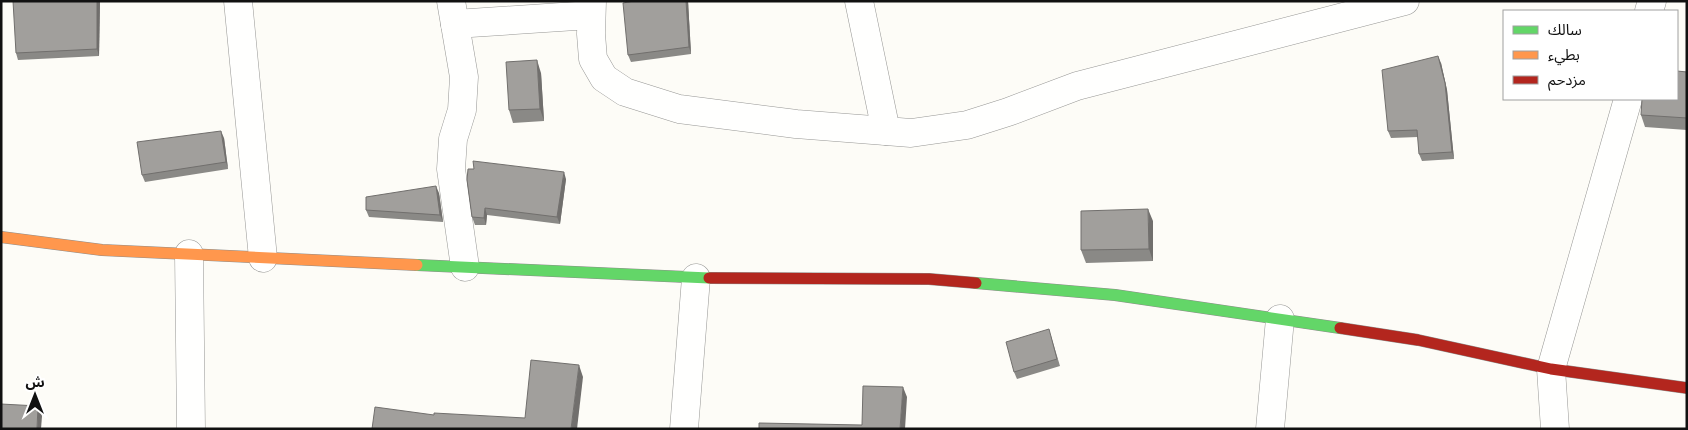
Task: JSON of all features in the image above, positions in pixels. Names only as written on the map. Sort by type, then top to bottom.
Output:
[{"type":"street","points":[[238,1],[263,258]]},
{"type":"street","points":[[859,1],[886,131]]},
{"type":"street","points":[[465,267],[451,169],[453,138],[462,110],[464,77],[453,12],[592,8],[592,60],[604,78],[625,92],[679,109],[796,124],[911,133],[967,125],[1077,86],[1405,1]]},
{"type":"street","points":[[1554,429],[1551,369],[1628,100]]},
{"type":"street","points":[[1,237],[102,250],[696,278],[928,279],[1115,295],[1418,340],[1551,369],[1687,388]]},
{"type":"street","points":[[189,254],[192,429]]},
{"type":"street","points":[[684,429],[696,278]]},
{"type":"street","points":[[1270,429],[1280,320]]},
{"type":"building","points":[[13,1],[97,1],[97,49],[16,53]]},
{"type":"building","points":[[634,1],[686,1],[689,47],[628,55],[623,3]]},
{"type":"building","points":[[1438,56],[1445,83],[1452,152],[1419,154],[1417,130],[1388,131],[1382,70]]},
{"type":"building","points":[[537,60],[540,109],[509,110],[506,62]]},
{"type":"building","points":[[1678,71],[1687,72],[1687,118],[1641,115],[1642,100],[1678,100]]},
{"type":"building","points":[[221,131],[226,162],[142,175],[137,142]]},
{"type":"building","points":[[473,161],[564,172],[557,217],[485,208],[484,218],[472,217],[467,180],[468,169],[474,169]]},
{"type":"building","points":[[436,186],[440,215],[366,210],[366,197]]},
{"type":"building","points":[[1148,209],[1149,249],[1081,250],[1081,211]]},
{"type":"building","points":[[1049,329],[1057,359],[1014,372],[1006,342]]},
{"type":"building","points":[[531,360],[579,365],[571,429],[372,429],[375,407],[434,415],[434,413],[525,418]]},
{"type":"building","points":[[863,386],[903,387],[900,429],[759,429],[759,423],[862,425]]},
{"type":"building","points":[[1,404],[38,406],[37,429],[1,429]]},
{"type":"traffic: fast","points":[[417,265],[709,278]]},
{"type":"traffic: fast","points":[[976,283],[1115,295],[1340,328]]},
{"type":"traffic: slow","points":[[1,237],[102,250],[417,265]]},
{"type":"traffic: jam","points":[[709,278],[929,279],[976,283]]},
{"type":"traffic: jam","points":[[1340,328],[1418,340],[1551,369],[1687,388]]}]
